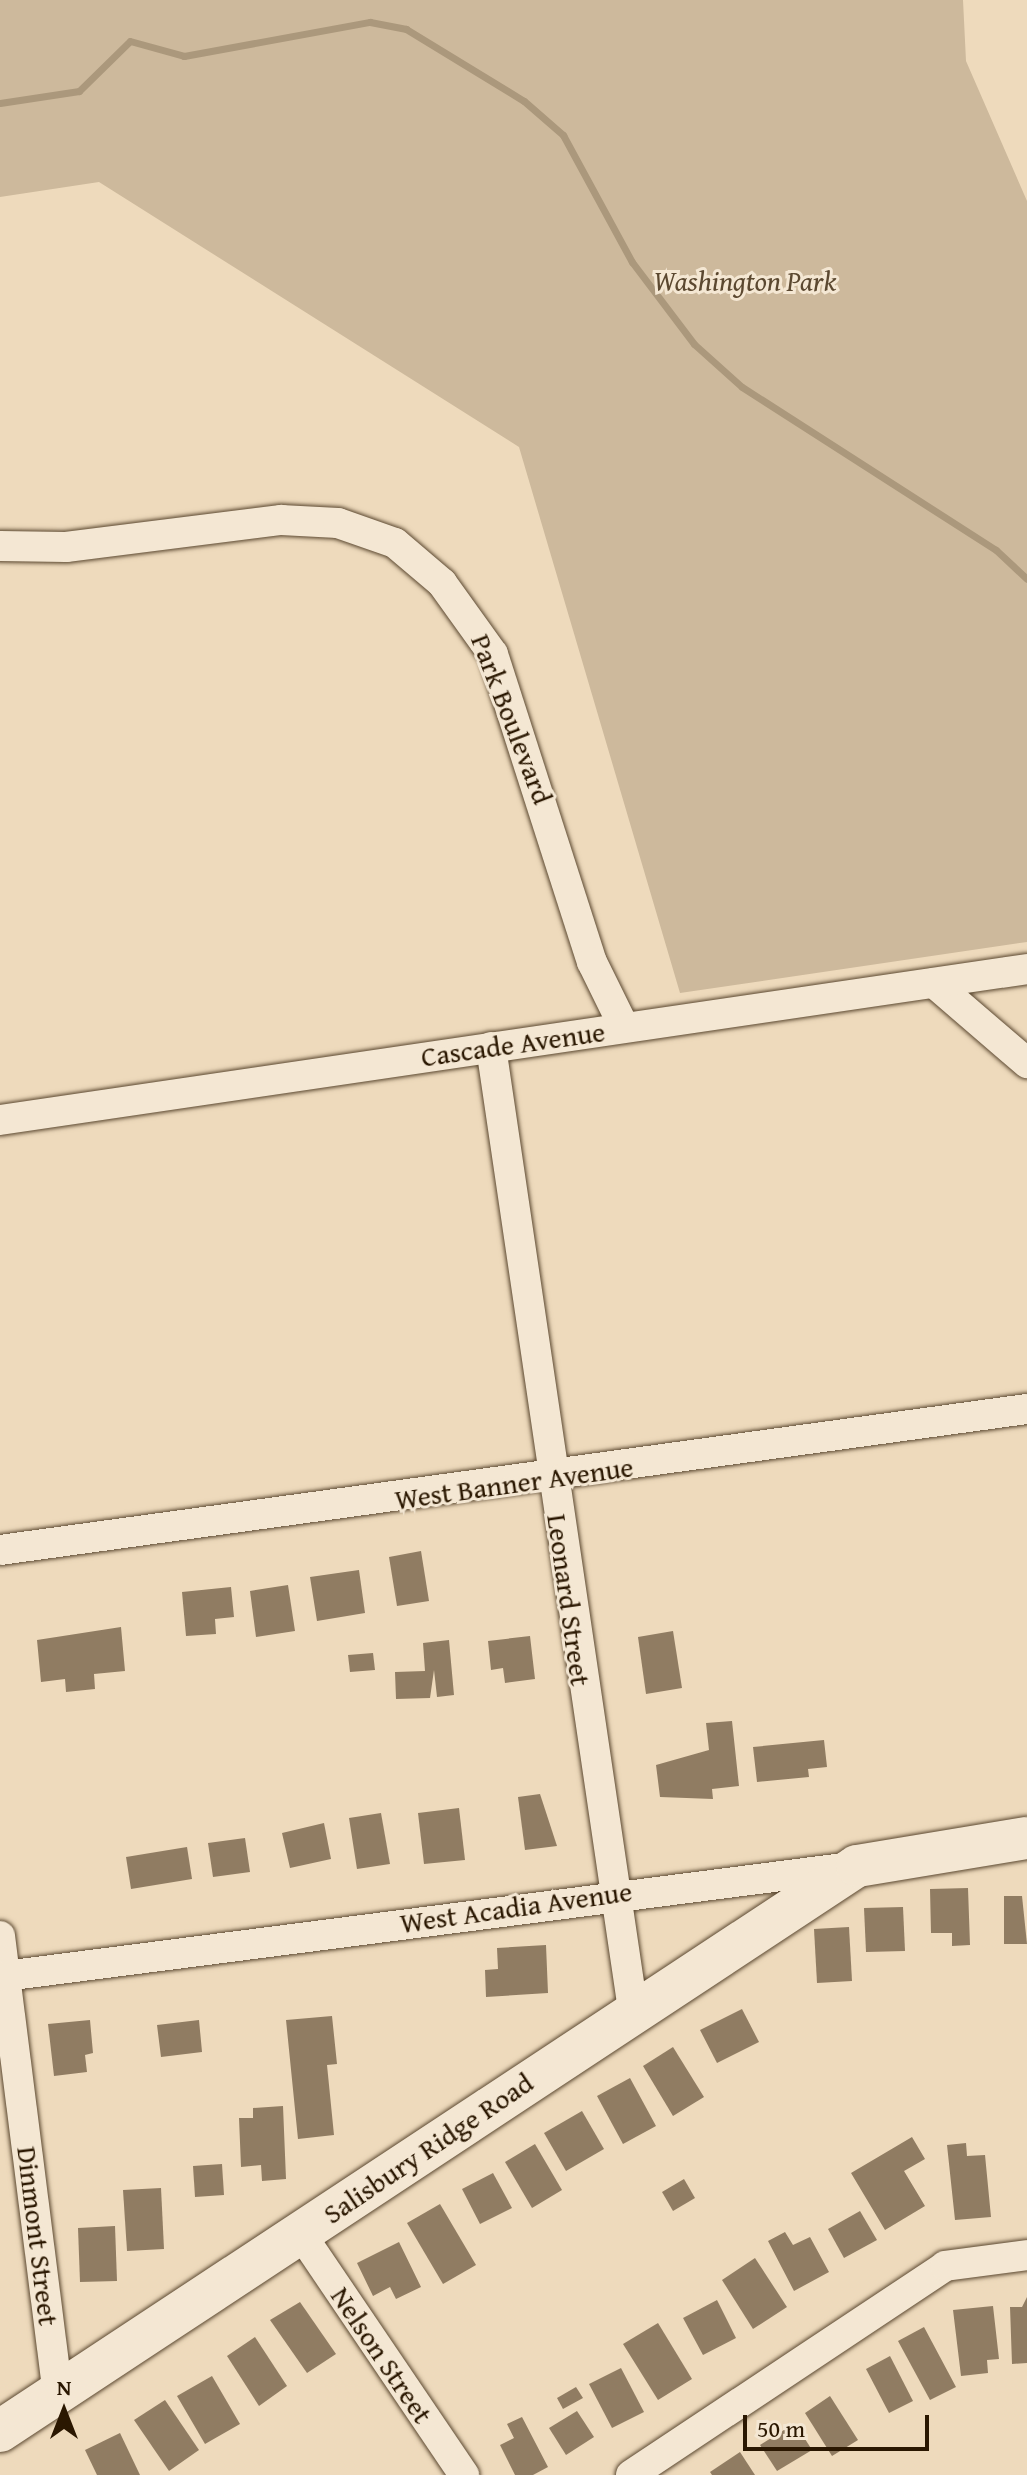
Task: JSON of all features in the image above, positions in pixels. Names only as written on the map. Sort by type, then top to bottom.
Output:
[{"type":"street","name":"Park Boulevard","points":[[0,546],[66,547],[281,520],[338,523],[395,543],[462,607],[493,654],[592,962],[624,1027]]},
{"type":"street","name":"Cascade Avenue","points":[[0,1120],[1027,969]]},
{"type":"street","points":[[934,983],[1027,1063]]},
{"type":"street","name":"Leonard Street","points":[[491,1047],[612,1894],[633,2010]]},
{"type":"street","name":"West Banner Avenue","points":[[0,1550],[552,1479],[1027,1409]]},
{"type":"street","name":"West Acadia Avenue","points":[[5,1976],[612,1894],[857,1866],[1027,1838]]},
{"type":"street","name":"Salisbury Ridge Road","points":[[0,2431],[301,2234],[633,2010],[857,1866]]},
{"type":"street","name":"Dinmont Street","points":[[0,1936],[58,2393]]},
{"type":"street","name":"Nelson Street","points":[[301,2234],[464,2475]]},
{"type":"street","points":[[631,2475],[945,2266],[1027,2255]]},
{"type":"green space","name":"Washington Park","points":[[0,0],[963,0],[966,61],[1027,201],[1027,942],[680,993],[519,447],[99,182],[0,197]]},
{"type":"building","points":[[421,1551],[429,1601],[397,1606],[389,1557]]},
{"type":"building","points":[[359,1570],[365,1613],[317,1621],[310,1577]]},
{"type":"building","points":[[288,1585],[295,1631],[256,1637],[250,1591]]},
{"type":"building","points":[[231,1587],[234,1617],[215,1619],[216,1634],[186,1636],[182,1592]]},
{"type":"building","points":[[121,1627],[125,1671],[94,1674],[95,1689],[66,1692],[65,1679],[41,1682],[37,1640]]},
{"type":"building","points":[[673,1631],[682,1688],[646,1694],[638,1637]]},
{"type":"building","points":[[530,1636],[535,1679],[505,1683],[503,1668],[491,1670],[488,1641]]},
{"type":"building","points":[[449,1640],[454,1695],[437,1697],[434,1670],[430,1698],[396,1699],[395,1672],[425,1671],[423,1643]]},
{"type":"building","points":[[373,1653],[375,1670],[350,1672],[348,1655]]},
{"type":"building","points":[[732,1721],[739,1786],[712,1789],[713,1799],[660,1797],[656,1765],[709,1750],[706,1723]]},
{"type":"building","points":[[824,1740],[827,1767],[808,1769],[809,1777],[757,1782],[753,1747]]},
{"type":"building","points":[[540,1794],[557,1846],[525,1850],[518,1797]]},
{"type":"building","points":[[459,1808],[465,1860],[424,1864],[418,1813]]},
{"type":"building","points":[[381,1813],[390,1864],[357,1869],[349,1818]]},
{"type":"building","points":[[324,1823],[331,1859],[290,1868],[282,1833]]},
{"type":"building","points":[[245,1838],[250,1872],[213,1877],[208,1843]]},
{"type":"building","points":[[187,1847],[192,1879],[131,1889],[126,1857]]},
{"type":"building","points":[[968,1888],[970,1945],[952,1946],[952,1933],[931,1933],[930,1889]]},
{"type":"building","points":[[1004,1896],[1022,1896],[1027,1944],[1004,1944]]},
{"type":"building","points":[[903,1907],[905,1951],[866,1952],[864,1908]]},
{"type":"building","points":[[849,1927],[852,1981],[817,1983],[814,1929]]},
{"type":"building","points":[[546,1945],[548,1993],[486,1997],[485,1970],[498,1969],[497,1948]]},
{"type":"building","points":[[742,2009],[759,2042],[717,2063],[700,2030]]},
{"type":"building","points":[[332,2016],[337,2064],[327,2065],[334,2135],[298,2139],[286,2020]]},
{"type":"building","points":[[90,2020],[93,2053],[85,2055],[87,2072],[54,2076],[48,2024]]},
{"type":"building","points":[[199,2020],[202,2052],[161,2057],[157,2025]]},
{"type":"building","points":[[673,2047],[704,2097],[673,2116],[643,2066]]},
{"type":"building","points":[[630,2078],[656,2126],[623,2144],[597,2096]]},
{"type":"building","points":[[283,2106],[286,2179],[262,2181],[261,2165],[241,2167],[239,2118],[253,2118],[253,2108]]},
{"type":"building","points":[[582,2111],[604,2149],[566,2171],[544,2133]]},
{"type":"building","points":[[912,2137],[925,2159],[904,2171],[925,2206],[885,2230],[851,2173]]},
{"type":"building","points":[[966,2143],[967,2156],[985,2155],[991,2217],[955,2220],[947,2145]]},
{"type":"building","points":[[535,2144],[562,2190],[532,2208],[505,2162]]},
{"type":"building","points":[[222,2164],[224,2195],[195,2197],[193,2166]]},
{"type":"building","points":[[493,2173],[512,2208],[480,2224],[462,2189]]},
{"type":"building","points":[[684,2179],[695,2198],[673,2211],[662,2192]]},
{"type":"building","points":[[161,2188],[164,2249],[127,2251],[123,2190]]},
{"type":"building","points":[[440,2204],[476,2265],[443,2284],[407,2223]]},
{"type":"building","points":[[860,2211],[877,2240],[844,2258],[828,2229]]},
{"type":"building","points":[[115,2226],[117,2281],[80,2282],[78,2228]]},
{"type":"building","points":[[785,2232],[793,2245],[810,2237],[829,2272],[794,2291],[768,2241]]},
{"type":"building","points":[[399,2242],[421,2287],[396,2299],[390,2287],[373,2296],[357,2263]]},
{"type":"building","points":[[755,2258],[787,2307],[753,2329],[722,2280]]},
{"type":"building","points":[[1027,2297],[1027,2363],[1012,2364],[1010,2307],[1022,2307]]},
{"type":"building","points":[[717,2300],[736,2338],[703,2355],[683,2318]]},
{"type":"building","points":[[300,2302],[336,2354],[307,2373],[270,2320]]},
{"type":"building","points":[[993,2306],[999,2359],[987,2360],[988,2373],[961,2376],[953,2310]]},
{"type":"building","points":[[658,2323],[692,2379],[658,2400],[623,2344]]},
{"type":"building","points":[[924,2327],[956,2387],[930,2400],[898,2341]]},
{"type":"building","points":[[255,2337],[287,2386],[259,2406],[227,2356]]},
{"type":"building","points":[[890,2356],[913,2401],[889,2413],[866,2369]]},
{"type":"building","points":[[621,2368],[644,2412],[612,2428],[589,2384]]},
{"type":"building","points":[[212,2376],[240,2424],[205,2444],[177,2396]]},
{"type":"building","points":[[576,2387],[583,2398],[563,2409],[557,2398]]},
{"type":"building","points":[[830,2396],[858,2440],[832,2456],[805,2413]]},
{"type":"building","points":[[165,2400],[199,2450],[169,2471],[134,2420]]},
{"type":"building","points":[[577,2411],[594,2437],[566,2455],[549,2428]]},
{"type":"building","points":[[522,2417],[548,2467],[533,2475],[515,2475],[500,2445],[514,2438],[507,2424]]},
{"type":"building","points":[[795,2423],[812,2450],[777,2471],[760,2445]]},
{"type":"building","points":[[120,2433],[140,2475],[97,2475],[85,2450]]},
{"type":"building","points":[[740,2452],[755,2475],[712,2475],[710,2472]]},
{"type":"waterway","points":[[0,103],[79,91],[130,41],[184,56],[370,22],[406,29],[524,101],[563,135],[632,262],[694,344],[742,387],[996,550],[1027,579]]}]
